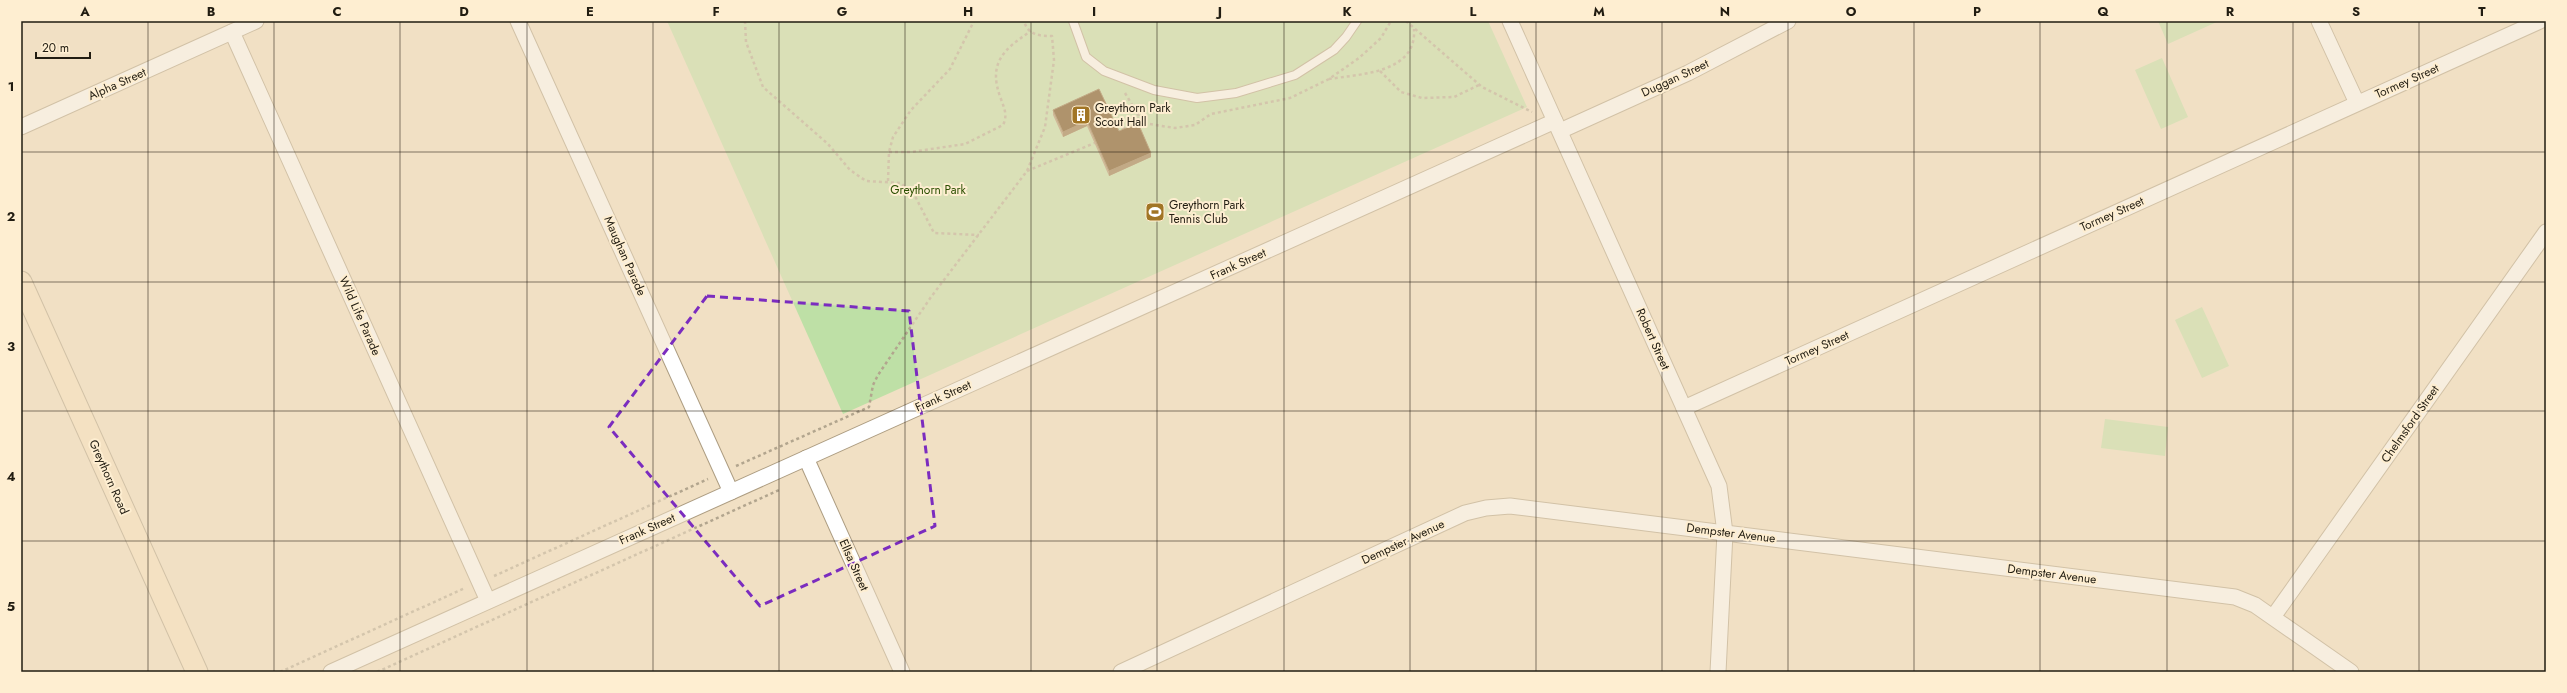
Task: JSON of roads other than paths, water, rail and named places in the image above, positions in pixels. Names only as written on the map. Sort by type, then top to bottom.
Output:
[{"type":"main road","name":"Greythorn Road","points":[[21,282],[197,672]]},
{"type":"street","name":"Alpha Street","points":[[21,127],[256,21]]},
{"type":"street","name":"Maughan Parade","points":[[518,21],[731,492]]},
{"type":"street","name":"Robert Street","points":[[1510,21],[1719,486],[1725,533],[1718,672]]},
{"type":"street","name":"Duggan Street","points":[[1557,126],[1688,73],[1788,21]]},
{"type":"street","points":[[2320,21],[2357,103]]},
{"type":"street","name":"Tormey Street","points":[[1684,408],[2540,21]]},
{"type":"street","name":"Wild Life Parade","points":[[232,32],[488,601]]},
{"type":"street","name":"Frank Street","points":[[331,672],[806,458],[1557,126]]},
{"type":"street","name":"Chelmsford Street","points":[[2273,617],[2546,232]]},
{"type":"street","name":"Ellsa Street","points":[[806,458],[902,672]]},
{"type":"street","name":"Dempster Avenue","points":[[1121,672],[1476,509],[1499,506],[1523,507],[2235,597],[2255,605],[2351,672]]},
{"type":"lane","points":[[1073,21],[1086,57],[1104,72],[1154,90],[1197,98],[1236,93],[1272,83],[1301,72],[1334,50],[1346,37],[1356,21]]},
{"type":"place","name":"Greythorn Park Scout Hall","points":[[1081,115]]},
{"type":"place","name":"Greythorn Park Tennis Club","points":[[1155,212]]},
{"type":"park label","name":"Greythorn Park","points":[[928,190]]}]
